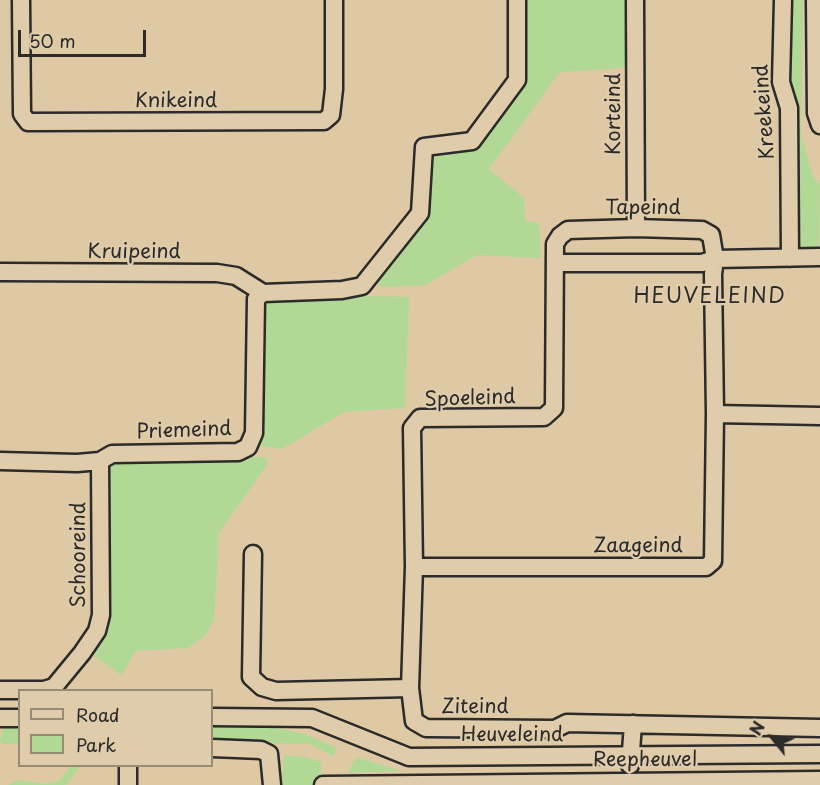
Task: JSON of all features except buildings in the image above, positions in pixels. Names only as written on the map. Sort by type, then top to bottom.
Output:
[{"type":"street","name":"Knikeind","points":[[21,0],[22,114],[28,122],[324,121],[331,114],[334,89],[334,0]]},
{"type":"street","points":[[262,292],[342,290],[362,286],[420,213],[424,147],[472,141],[517,80],[517,0]]},
{"type":"street","name":"Korteind","points":[[635,0],[636,228]]},
{"type":"street","name":"Kreekeind","points":[[783,0],[781,82],[789,108],[790,258]]},
{"type":"street","points":[[815,0],[816,113],[820,125]]},
{"type":"street","name":"Tapeind","points":[[555,244],[568,230],[636,228],[702,230],[711,235],[716,258]]},
{"type":"street","name":"Spoeleind","points":[[410,688],[414,567],[412,428],[420,418],[544,417],[554,408],[555,244]]},
{"type":"street","points":[[555,263],[702,263],[716,258],[820,257]]},
{"type":"street","name":"Zaageind","points":[[414,567],[706,567],[713,561],[715,414],[713,274],[716,258]]},
{"type":"street","name":"Kruipeind","points":[[0,272],[217,273],[236,276],[262,292]]},
{"type":"street","name":"Priemeind","points":[[0,461],[100,461],[112,454],[238,452],[248,447],[254,433],[256,299],[262,292]]},
{"type":"street","points":[[715,414],[820,416]]},
{"type":"street","name":"Schooreind","points":[[47,689],[54,687],[82,653],[97,631],[101,615],[100,461]]},
{"type":"street","points":[[253,554],[252,677],[262,687],[276,691],[410,688]]},
{"type":"street","name":"Ziteind","points":[[410,688],[414,721],[426,728],[555,729],[567,723],[820,728]]},
{"type":"street","name":"Schooreind","points":[[0,690],[18,690]]},
{"type":"street","name":"Heuveleind","points":[[213,717],[312,718],[409,757],[820,754]]},
{"type":"street","points":[[0,718],[18,718]]},
{"type":"street","points":[[629,783],[633,724]]},
{"type":"street","points":[[213,748],[261,750],[269,754],[272,785]]},
{"type":"street","points":[[783,753],[783,782]]},
{"type":"street","points":[[470,756],[471,784]]},
{"type":"street","points":[[128,767],[128,785]]},
{"type":"street","name":"Reepheuvel","points":[[323,785],[820,780]]},
{"type":"green space","points":[[526,0],[627,0],[626,68],[560,72],[489,169],[524,198],[525,221],[539,223],[541,258],[477,255],[425,285],[382,287],[371,283],[429,210],[430,152],[474,150],[523,82]]},
{"type":"green space","points":[[788,0],[803,0],[801,134],[813,177],[820,185],[819,248],[796,247],[798,104],[788,83]]},
{"type":"green space","points":[[409,297],[405,408],[344,412],[282,449],[256,445],[259,304],[267,298]]},
{"type":"green space","points":[[266,457],[268,463],[219,533],[214,621],[204,637],[187,648],[136,651],[121,675],[88,652],[105,624],[105,469],[113,460]]},
{"type":"green space","points":[[10,726],[18,726],[18,744],[4,744],[0,741],[2,730]]},
{"type":"green space","points":[[213,727],[271,727],[305,734],[337,748],[333,756],[310,744],[213,742]]},
{"type":"green space","points":[[284,755],[305,757],[321,762],[321,776],[315,778],[315,785],[282,785]]},
{"type":"green space","points":[[359,758],[401,771],[348,773],[354,760]]},
{"type":"green space","points":[[70,767],[80,767],[66,785],[7,785],[19,780],[46,784],[59,781]]},
{"type":"district","name":"HEUVELEIND","points":[[710,297]]}]
